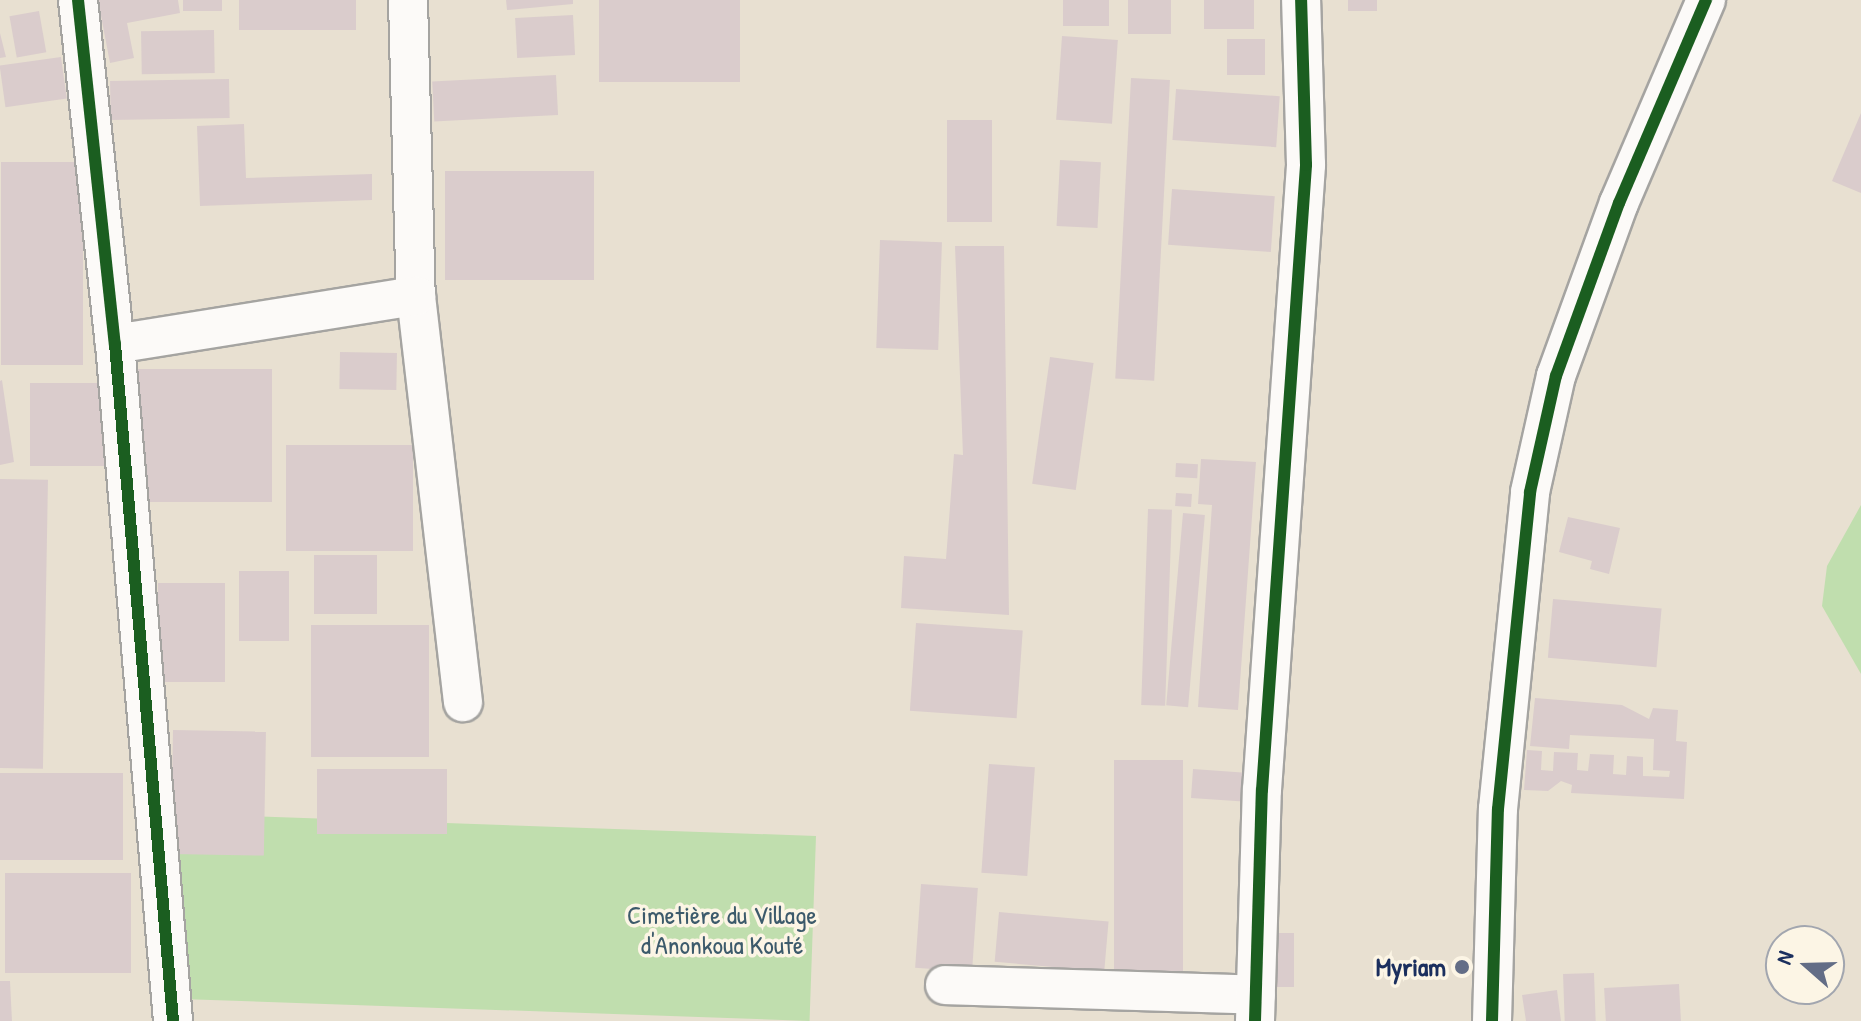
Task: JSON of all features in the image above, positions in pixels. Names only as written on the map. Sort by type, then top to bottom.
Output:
[{"type":"street","points":[[78,0],[115,344],[173,1021]]},
{"type":"street","points":[[408,0],[416,296],[463,702]]},
{"type":"street","points":[[945,985],[1255,1008],[1262,790],[1306,165],[1301,0]]},
{"type":"street","points":[[1492,1021],[1498,809],[1530,492],[1562,362],[1619,203],[1706,0]]},
{"type":"street","points":[[115,344],[416,296]]},
{"type":"green space","points":[[1861,505],[1861,674],[1822,606],[1827,566]]},
{"type":"green space","name":"Cimetière du Village d'Anonkoua Kouté","points":[[172,814],[816,836],[810,1021],[166,998]]},
{"type":"building","points":[[98,0],[178,0],[180,13],[127,23],[134,58],[110,63]]},
{"type":"building","points":[[183,0],[222,0],[222,11],[183,11]]},
{"type":"building","points":[[239,0],[356,0],[356,30],[239,30]]},
{"type":"building","points":[[506,0],[573,0],[573,4],[507,10]]},
{"type":"building","points":[[599,0],[740,0],[740,82],[599,82]]},
{"type":"building","points":[[1063,0],[1109,0],[1109,26],[1063,26]]},
{"type":"building","points":[[1128,0],[1171,0],[1171,34],[1128,34]]},
{"type":"building","points":[[1204,0],[1254,0],[1254,29],[1204,29]]},
{"type":"building","points":[[1348,0],[1377,0],[1377,11],[1348,11]]},
{"type":"building","points":[[39,11],[46,52],[17,58],[9,16]]},
{"type":"building","points":[[573,15],[575,55],[517,58],[515,18]]},
{"type":"building","points":[[214,30],[215,73],[142,74],[141,31]]},
{"type":"building","points":[[0,33],[6,57],[0,58]]},
{"type":"building","points":[[1062,36],[1118,40],[1112,124],[1056,120]]},
{"type":"building","points":[[1227,39],[1265,39],[1265,75],[1227,75]]},
{"type":"building","points":[[61,57],[67,99],[5,107],[0,66]]},
{"type":"building","points":[[556,75],[558,115],[434,121],[432,81]]},
{"type":"building","points":[[1131,78],[1170,80],[1154,381],[1115,379]]},
{"type":"building","points":[[229,79],[230,118],[111,120],[110,81]]},
{"type":"building","points":[[1176,89],[1280,96],[1276,147],[1172,140]]},
{"type":"building","points":[[1861,113],[1861,193],[1832,181]]},
{"type":"building","points":[[947,120],[992,120],[992,222],[947,222]]},
{"type":"building","points":[[244,124],[246,178],[372,174],[372,200],[200,206],[197,126]]},
{"type":"building","points":[[1060,160],[1101,162],[1097,228],[1057,226]]},
{"type":"building","points":[[1,162],[83,162],[83,365],[1,365]]},
{"type":"building","points":[[445,171],[594,171],[594,280],[445,280]]},
{"type":"building","points":[[1172,189],[1275,196],[1271,252],[1168,245]]},
{"type":"building","points":[[880,240],[942,242],[938,350],[876,348]]},
{"type":"building","points":[[955,246],[1004,246],[1009,615],[901,608],[904,556],[946,559],[954,454],[963,455]]},
{"type":"building","points":[[340,352],[397,353],[396,390],[339,389]]},
{"type":"building","points":[[1050,357],[1094,363],[1076,490],[1032,484]]},
{"type":"building","points":[[135,369],[272,369],[272,502],[135,502]]},
{"type":"building","points":[[0,381],[14,462],[0,465]]},
{"type":"building","points":[[30,383],[107,383],[107,466],[30,466]]},
{"type":"building","points":[[286,445],[413,445],[413,551],[286,551]]},
{"type":"building","points":[[1201,459],[1256,462],[1238,710],[1198,707],[1212,505],[1198,504]]},
{"type":"building","points":[[1176,463],[1198,464],[1197,478],[1175,477]]},
{"type":"building","points":[[0,479],[48,480],[43,769],[0,768]]},
{"type":"building","points":[[1176,493],[1192,494],[1191,507],[1175,506]]},
{"type":"building","points":[[1148,509],[1172,510],[1165,706],[1141,705]]},
{"type":"building","points":[[1183,513],[1205,515],[1188,707],[1166,705]]},
{"type":"building","points":[[1568,517],[1620,528],[1609,574],[1590,569],[1592,561],[1559,552]]},
{"type":"building","points":[[314,555],[377,555],[377,614],[314,614]]},
{"type":"building","points":[[239,571],[289,571],[289,641],[239,641]]},
{"type":"building","points":[[158,583],[225,583],[225,682],[158,682]]},
{"type":"building","points":[[1553,599],[1662,608],[1656,667],[1548,658]]},
{"type":"building","points":[[916,623],[1023,630],[1017,718],[910,711]]},
{"type":"building","points":[[311,625],[429,625],[429,757],[311,757]]},
{"type":"building","points":[[1535,698],[1622,705],[1649,719],[1653,708],[1678,710],[1676,741],[1687,742],[1684,799],[1571,793],[1572,785],[1561,781],[1548,791],[1524,790],[1527,750],[1542,751],[1541,770],[1553,771],[1554,752],[1578,753],[1577,770],[1588,771],[1590,754],[1614,755],[1613,774],[1626,775],[1627,756],[1643,757],[1643,776],[1669,777],[1670,771],[1653,770],[1654,739],[1570,735],[1569,749],[1530,746]]},
{"type":"building","points":[[173,730],[266,732],[264,856],[171,854]]},
{"type":"building","points":[[1114,760],[1183,760],[1183,983],[1114,983]]},
{"type":"building","points":[[989,764],[1035,767],[1027,876],[981,873]]},
{"type":"building","points":[[317,769],[447,769],[447,834],[317,834]]},
{"type":"building","points":[[1193,769],[1249,773],[1247,802],[1191,798]]},
{"type":"building","points":[[0,773],[123,773],[123,860],[0,860]]},
{"type":"building","points":[[5,873],[131,873],[131,973],[5,973]]},
{"type":"building","points":[[921,884],[978,888],[972,972],[915,968]]},
{"type":"building","points":[[999,912],[1109,922],[1104,971],[995,962]]},
{"type":"building","points":[[1263,933],[1294,933],[1294,987],[1263,987]]},
{"type":"building","points":[[1594,973],[1596,1021],[1565,1021],[1563,974]]},
{"type":"building","points":[[0,981],[10,981],[12,1021],[0,1021]]},
{"type":"building","points":[[1679,984],[1681,1021],[1606,1021],[1604,988]]},
{"type":"building","points":[[1557,990],[1561,1021],[1526,1021],[1522,995]]},
{"type":"cycle path","points":[[78,0],[115,344],[173,1021]]},
{"type":"cycle path","points":[[1255,1021],[1262,790],[1306,165],[1301,0]]},
{"type":"cycle path","points":[[1492,1021],[1498,809],[1530,492],[1556,376],[1619,203],[1706,0]]},
{"type":"place","name":"Myriam","points":[[1462,967]]}]
